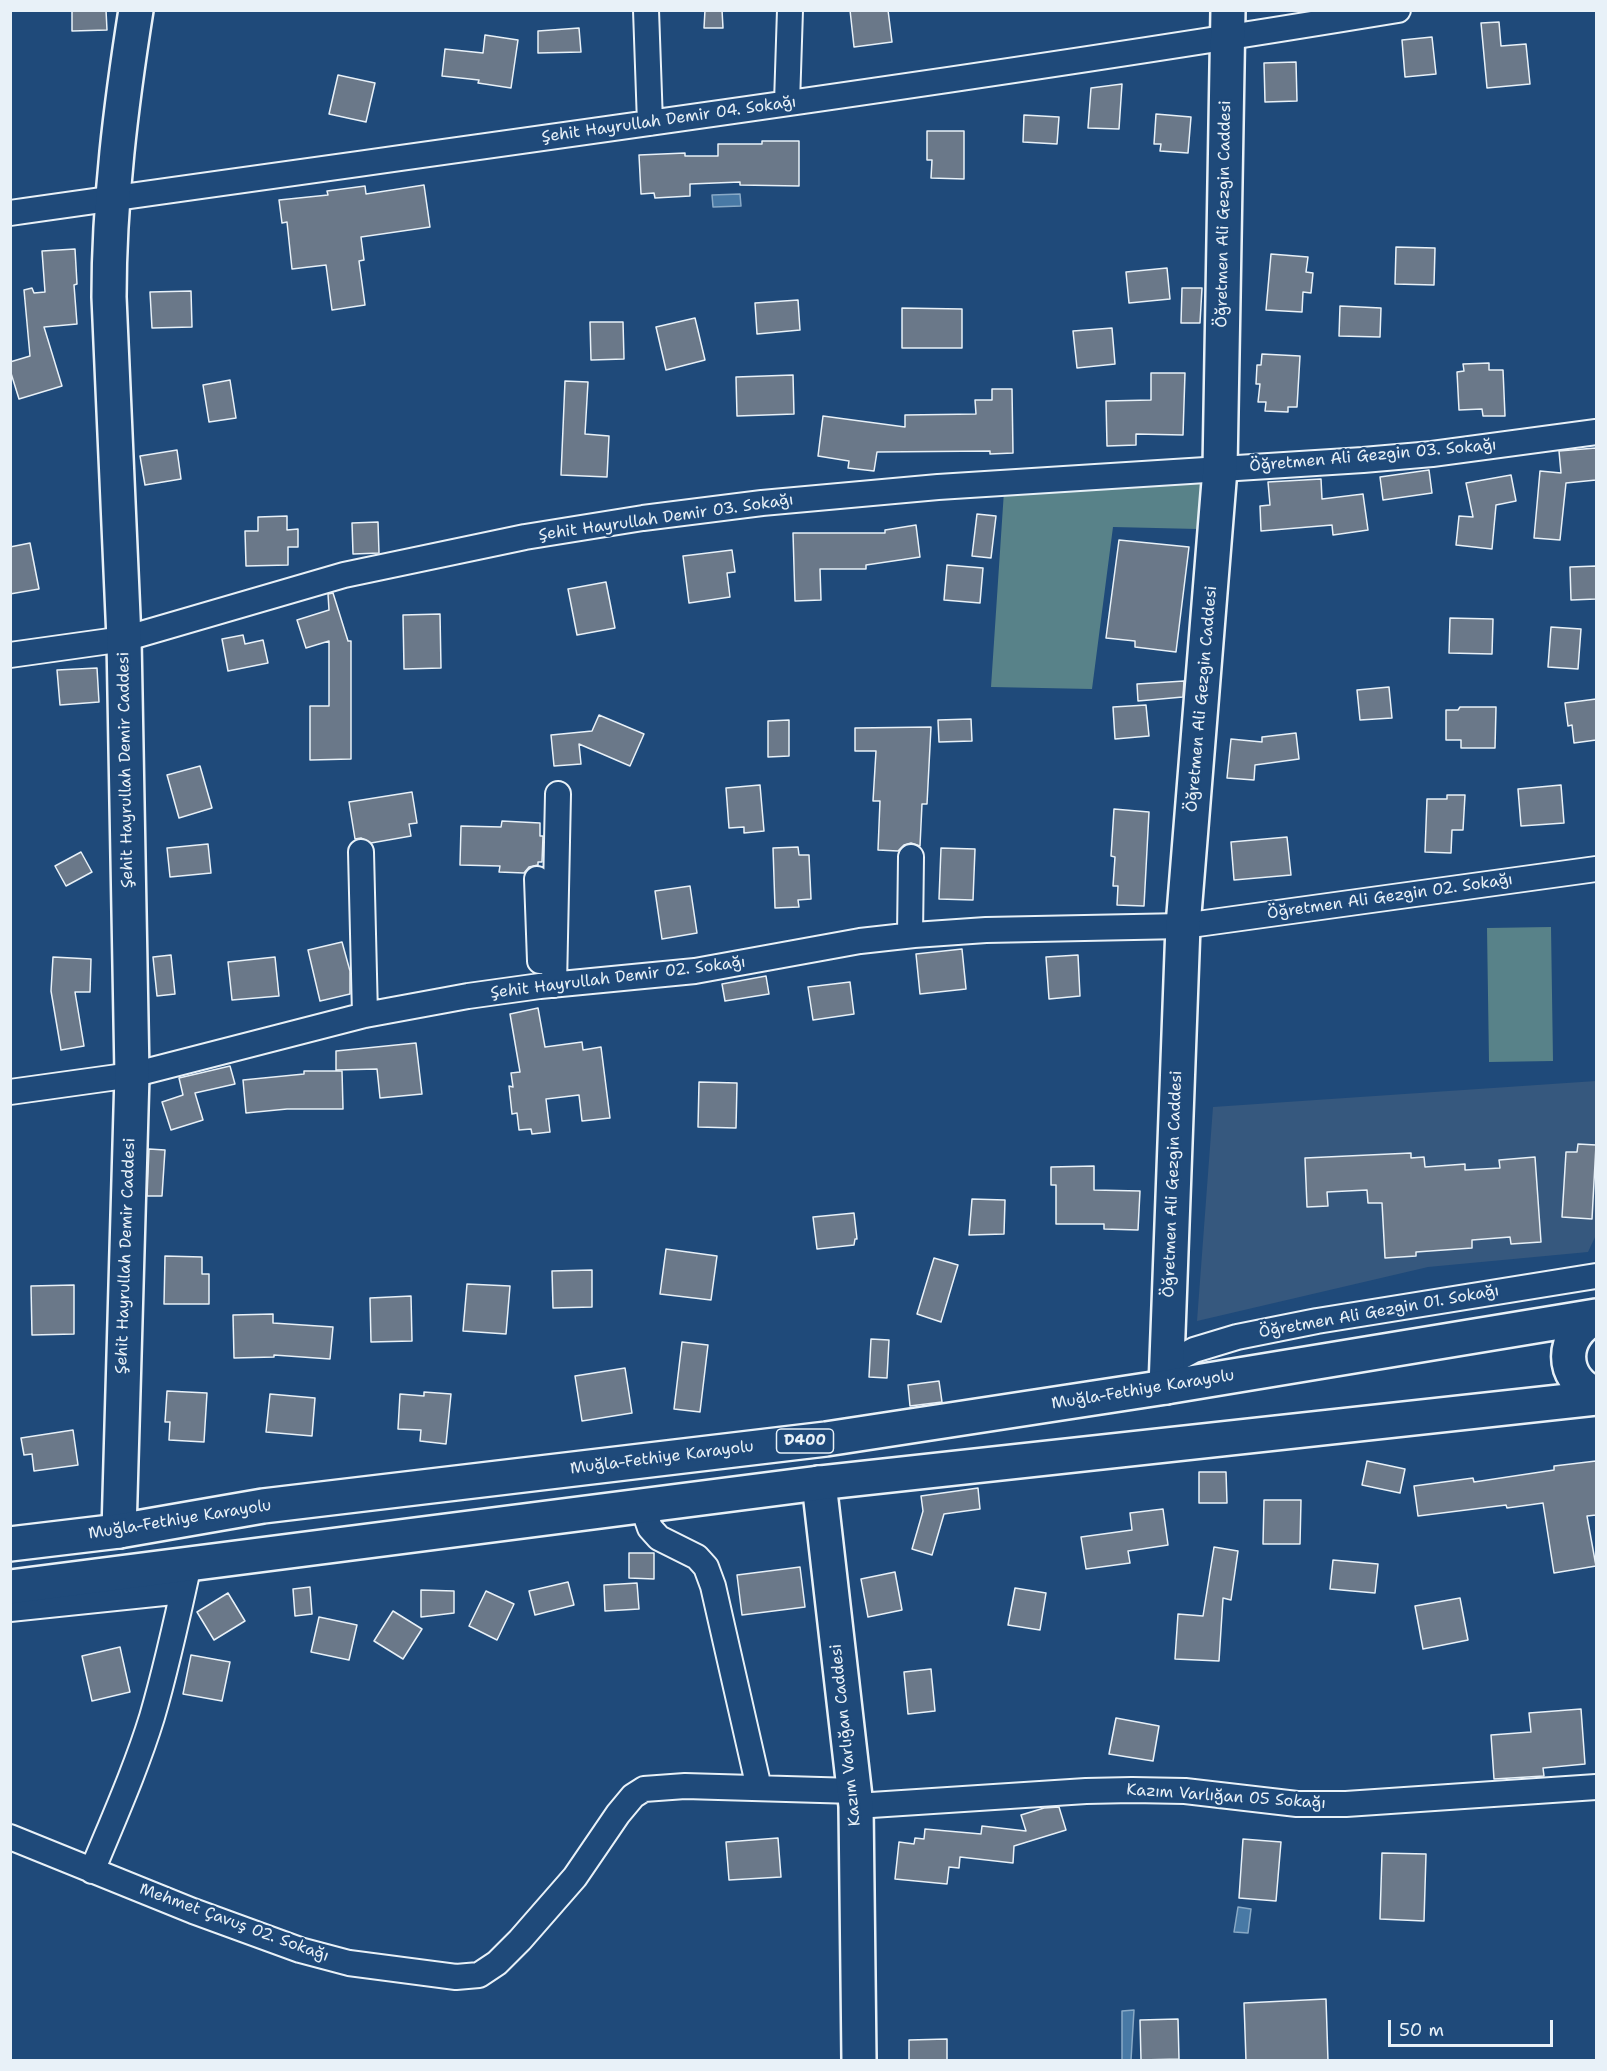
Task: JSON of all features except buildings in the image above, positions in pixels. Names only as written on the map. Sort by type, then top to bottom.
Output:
[{"type":"main road","name":"Şehit Hayrullah Demir Caddesi","points":[[119,1531],[132,1075],[124,639],[109,297],[112,199],[136,10]]},
{"type":"main road","name":"Öğretmen Ali Gezgin Caddesi","points":[[1166,1376],[1183,926],[1220,469],[1227,25]]},
{"type":"main road","name":"Muğla-Fethiye Karayolu","points":[[10,1544],[119,1531],[263,1506],[826,1439],[1166,1376],[1596,1317]]},
{"type":"main road","points":[[1596,1317],[1576,1332],[1570,1344],[1568,1357],[1571,1371],[1578,1382],[1596,1396]]},
{"type":"main road","points":[[10,1587],[186,1577],[642,1505],[1596,1396]]},
{"type":"main road","name":"Kazım Varlığan Caddesi","points":[[819,1483],[855,1798],[860,2061]]},
{"type":"street","points":[[646,10],[650,123]]},
{"type":"street","points":[[787,103],[790,10]]},
{"type":"street","name":"Şehit Hayrullah Demir 04. Sokağı","points":[[10,213],[787,103],[1227,25],[1398,10]]},
{"type":"street","name":"Öğretmen Ali Gezgin 03. Sokağı","points":[[1220,469],[1432,454],[1596,432]]},
{"type":"street","name":"Şehit Hayrullah Demir 03. Sokağı","points":[[10,655],[124,639],[344,575],[525,537],[644,518],[762,503],[938,487],[1220,469]]},
{"type":"street","points":[[547,985],[558,794]]},
{"type":"street","points":[[361,852],[366,1016]]},
{"type":"street","points":[[910,935],[911,857]]},
{"type":"street","name":"Öğretmen Ali Gezgin 02. Sokağı","points":[[1183,926],[1596,868]]},
{"type":"street","points":[[537,879],[547,985]]},
{"type":"street","name":"Şehit Hayrullah Demir 02. Sokağı","points":[[10,1092],[132,1075],[366,1016],[468,996],[547,985],[695,971],[860,941],[910,935],[986,930],[1183,926]]},
{"type":"street","name":"Öğretmen Ali Gezgin 01. Sokağı","points":[[1166,1376],[1194,1350],[1248,1334],[1596,1276]]},
{"type":"street","points":[[642,1505],[650,1528],[659,1538],[697,1557],[706,1568],[713,1586],[759,1788]]},
{"type":"street","points":[[10,1609],[186,1577],[152,1719],[92,1871]]},
{"type":"street","name":"Kazım Varlığan 05 Sokağı","points":[[633,1796],[644,1789],[663,1786],[759,1788],[855,1798],[1132,1790],[1185,1791],[1297,1804],[1346,1804],[1596,1787]]},
{"type":"street","name":"Mehmet Çavuş 02. Sokağı","points":[[10,1838],[261,1936],[348,1963],[386,1970],[456,1977],[479,1975],[497,1963],[546,1912],[575,1877],[633,1796]]},
{"type":"shaded area","points":[[740,194],[741,206],[713,207],[712,195]]},
{"type":"shaded area","points":[[1596,1081],[1596,1235],[1588,1252],[1428,1267],[1197,1321],[1213,1107]]},
{"type":"shaded area","points":[[1238,1907],[1251,1909],[1248,1933],[1234,1932]]},
{"type":"shaded area","points":[[1134,2010],[1131,2060],[1122,2060],[1122,2011]]},
{"type":"green space","points":[[1201,479],[1198,529],[1113,527],[1092,689],[991,687],[1004,491]]},
{"type":"green space","points":[[1551,927],[1553,1061],[1489,1062],[1487,928]]}]
